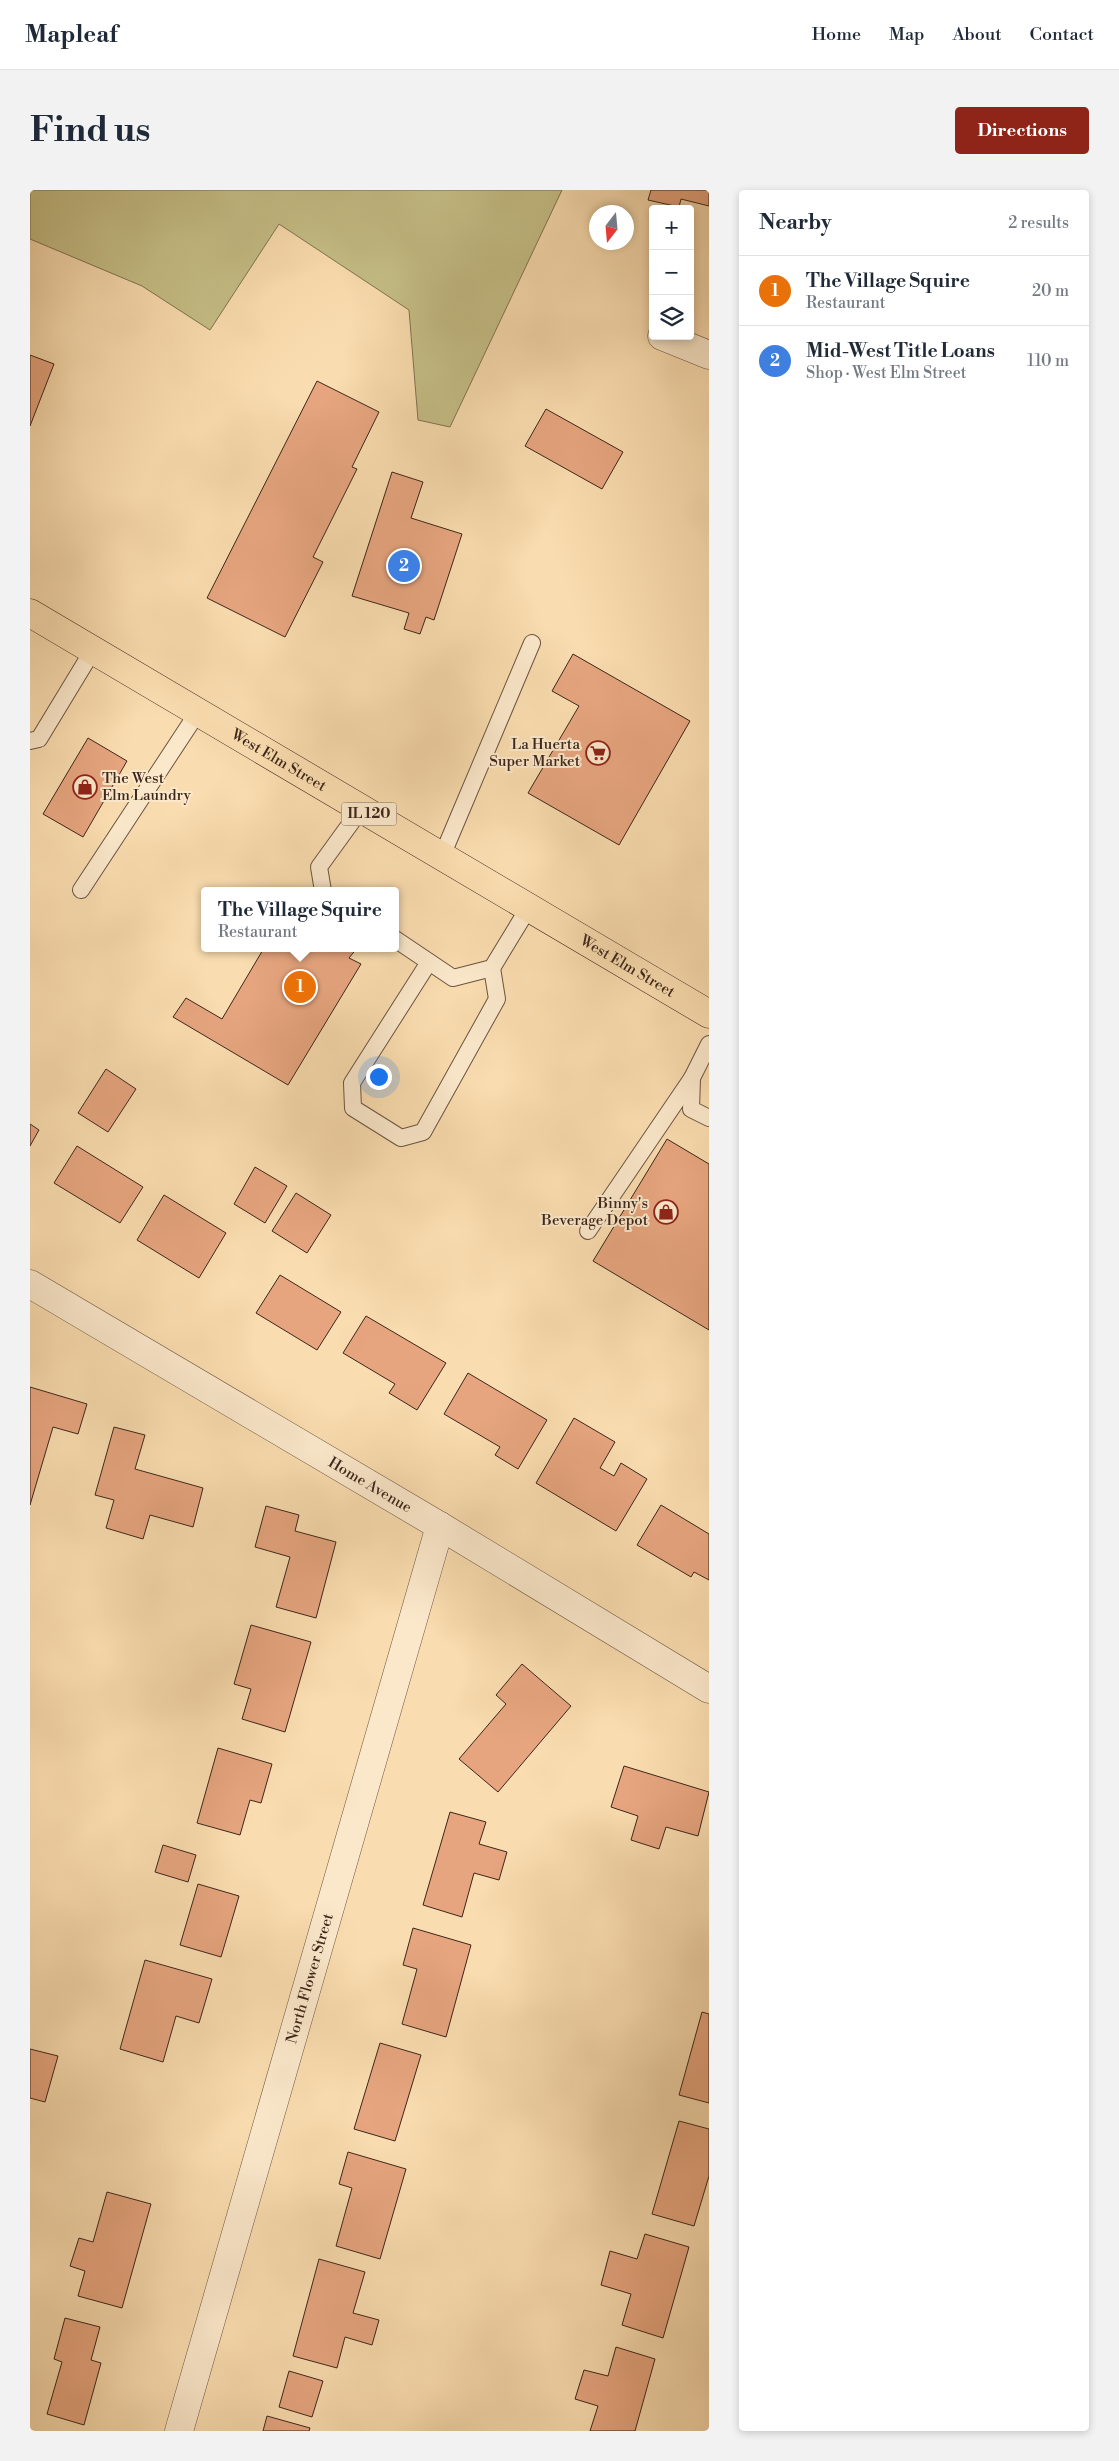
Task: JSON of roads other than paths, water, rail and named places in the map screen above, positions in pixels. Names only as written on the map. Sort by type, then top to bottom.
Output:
[{"type":"main road","name":"West Elm Street","points":[[30,613],[709,1014]]},
{"type":"street","points":[[672,340],[709,355]]},
{"type":"street","name":"Home Avenue","points":[[30,1284],[440,1526],[709,1689]]},
{"type":"street","name":"North Flower Street","points":[[179,2431],[440,1526]]},
{"type":"lane","points":[[442,856],[532,643]]},
{"type":"lane","points":[[30,741],[39,739],[92,650]]},
{"type":"lane","points":[[81,890],[198,712]]},
{"type":"lane","points":[[322,887],[319,867],[361,808]]},
{"type":"lane","points":[[429,962],[352,1083],[353,1108],[401,1138],[423,1132],[496,999],[492,968],[529,908]]},
{"type":"lane","points":[[399,942],[453,978],[492,968]]},
{"type":"lane","points":[[588,1231],[692,1078],[709,1044]]},
{"type":"lane","points":[[692,1078],[692,1109],[709,1118]]},
{"type":"place","name":"Mid-West Title Loans","points":[[404,566]]},
{"type":"place","name":"La Huerta Super Market","points":[[598,753]]},
{"type":"place","name":"The West Elm Laundry","points":[[85,787]]},
{"type":"place","name":"The Village Squire","points":[[300,987]]},
{"type":"place","name":"Binny's Beverage Depot","points":[[666,1212]]}]
